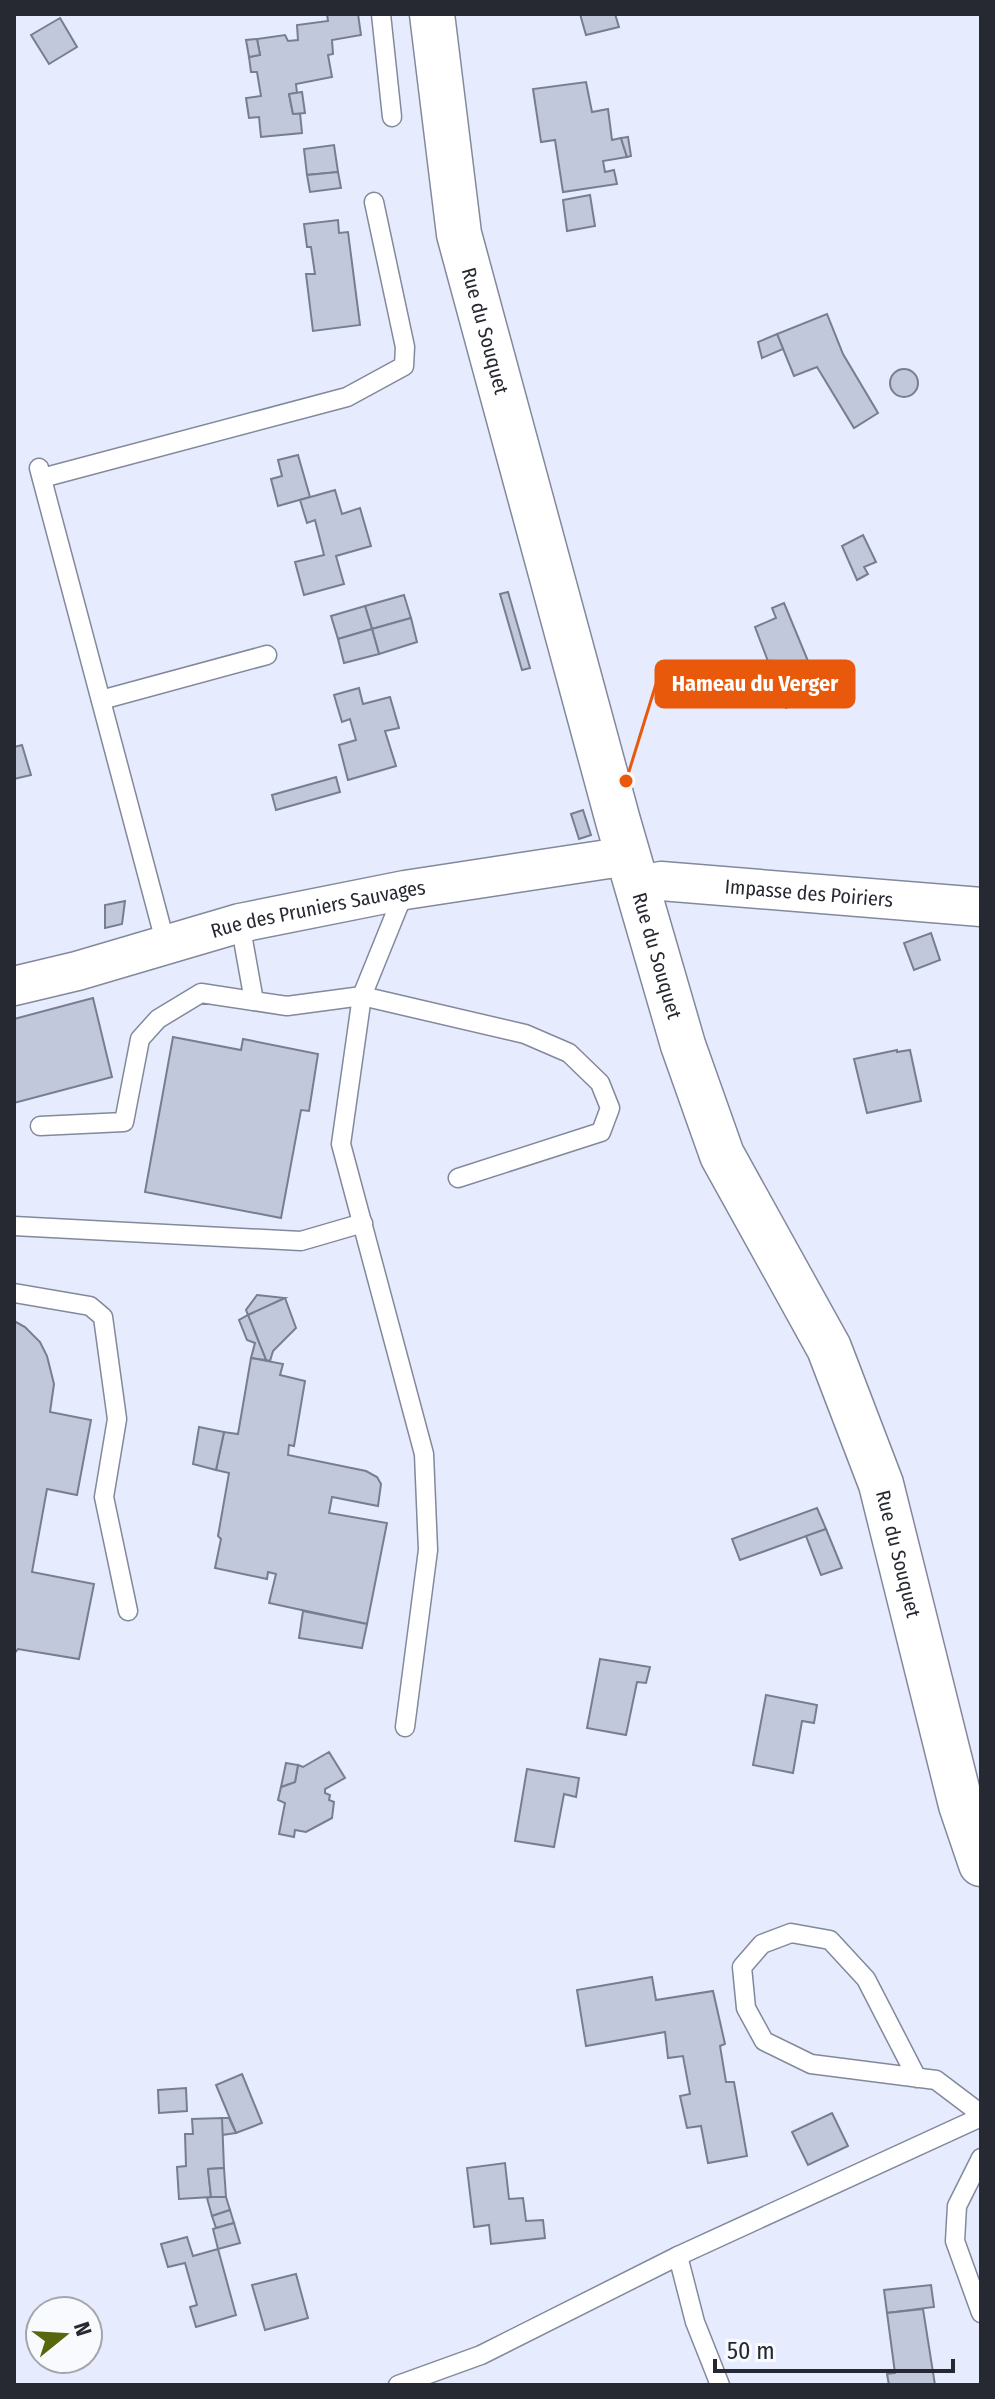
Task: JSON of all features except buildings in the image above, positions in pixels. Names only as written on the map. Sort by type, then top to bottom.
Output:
[{"type":"street","name":"Rue du Souquet","points":[[432,14],[459,234],[632,871],[683,1045],[722,1155],[829,1348],[881,1484],[961,1805],[981,1864]]},
{"type":"street","name":"Rue des Pruniers Sauvages","points":[[14,986],[77,971],[240,923],[405,890],[632,871]]},
{"type":"street","name":"Impasse des Poiriers","points":[[632,871],[661,881],[981,907]]},
{"type":"lane","points":[[381,14],[392,117]]},
{"type":"lane","points":[[166,945],[41,473],[347,397],[404,366],[405,347],[374,202]]},
{"type":"lane","points":[[101,700],[267,655]]},
{"type":"lane","points":[[405,890],[362,996],[341,1144],[424,1454],[428,1550],[405,1727]]},
{"type":"lane","points":[[240,923],[254,1001]]},
{"type":"lane","points":[[40,1126],[124,1122],[140,1039],[158,1019],[201,993],[287,1006],[362,996],[525,1034],[569,1053],[600,1083],[610,1108],[601,1132],[458,1178]]},
{"type":"lane","points":[[14,1226],[301,1241],[363,1223]]},
{"type":"lane","points":[[14,1293],[90,1306],[103,1317],[117,1419],[104,1497],[128,1611]]},
{"type":"lane","points":[[398,2385],[481,2355],[678,2256],[981,2116],[936,2080],[917,2078],[811,2064],[764,2041],[746,2008],[742,1967],[762,1944],[791,1933],[830,1940],[866,1979],[917,2078]]},
{"type":"lane","points":[[981,2158],[957,2206],[955,2241],[981,2313]]},
{"type":"lane","points":[[678,2256],[695,2322],[720,2385]]},
{"type":"place","name":"Hameau du Verger","points":[[626,781]]}]
